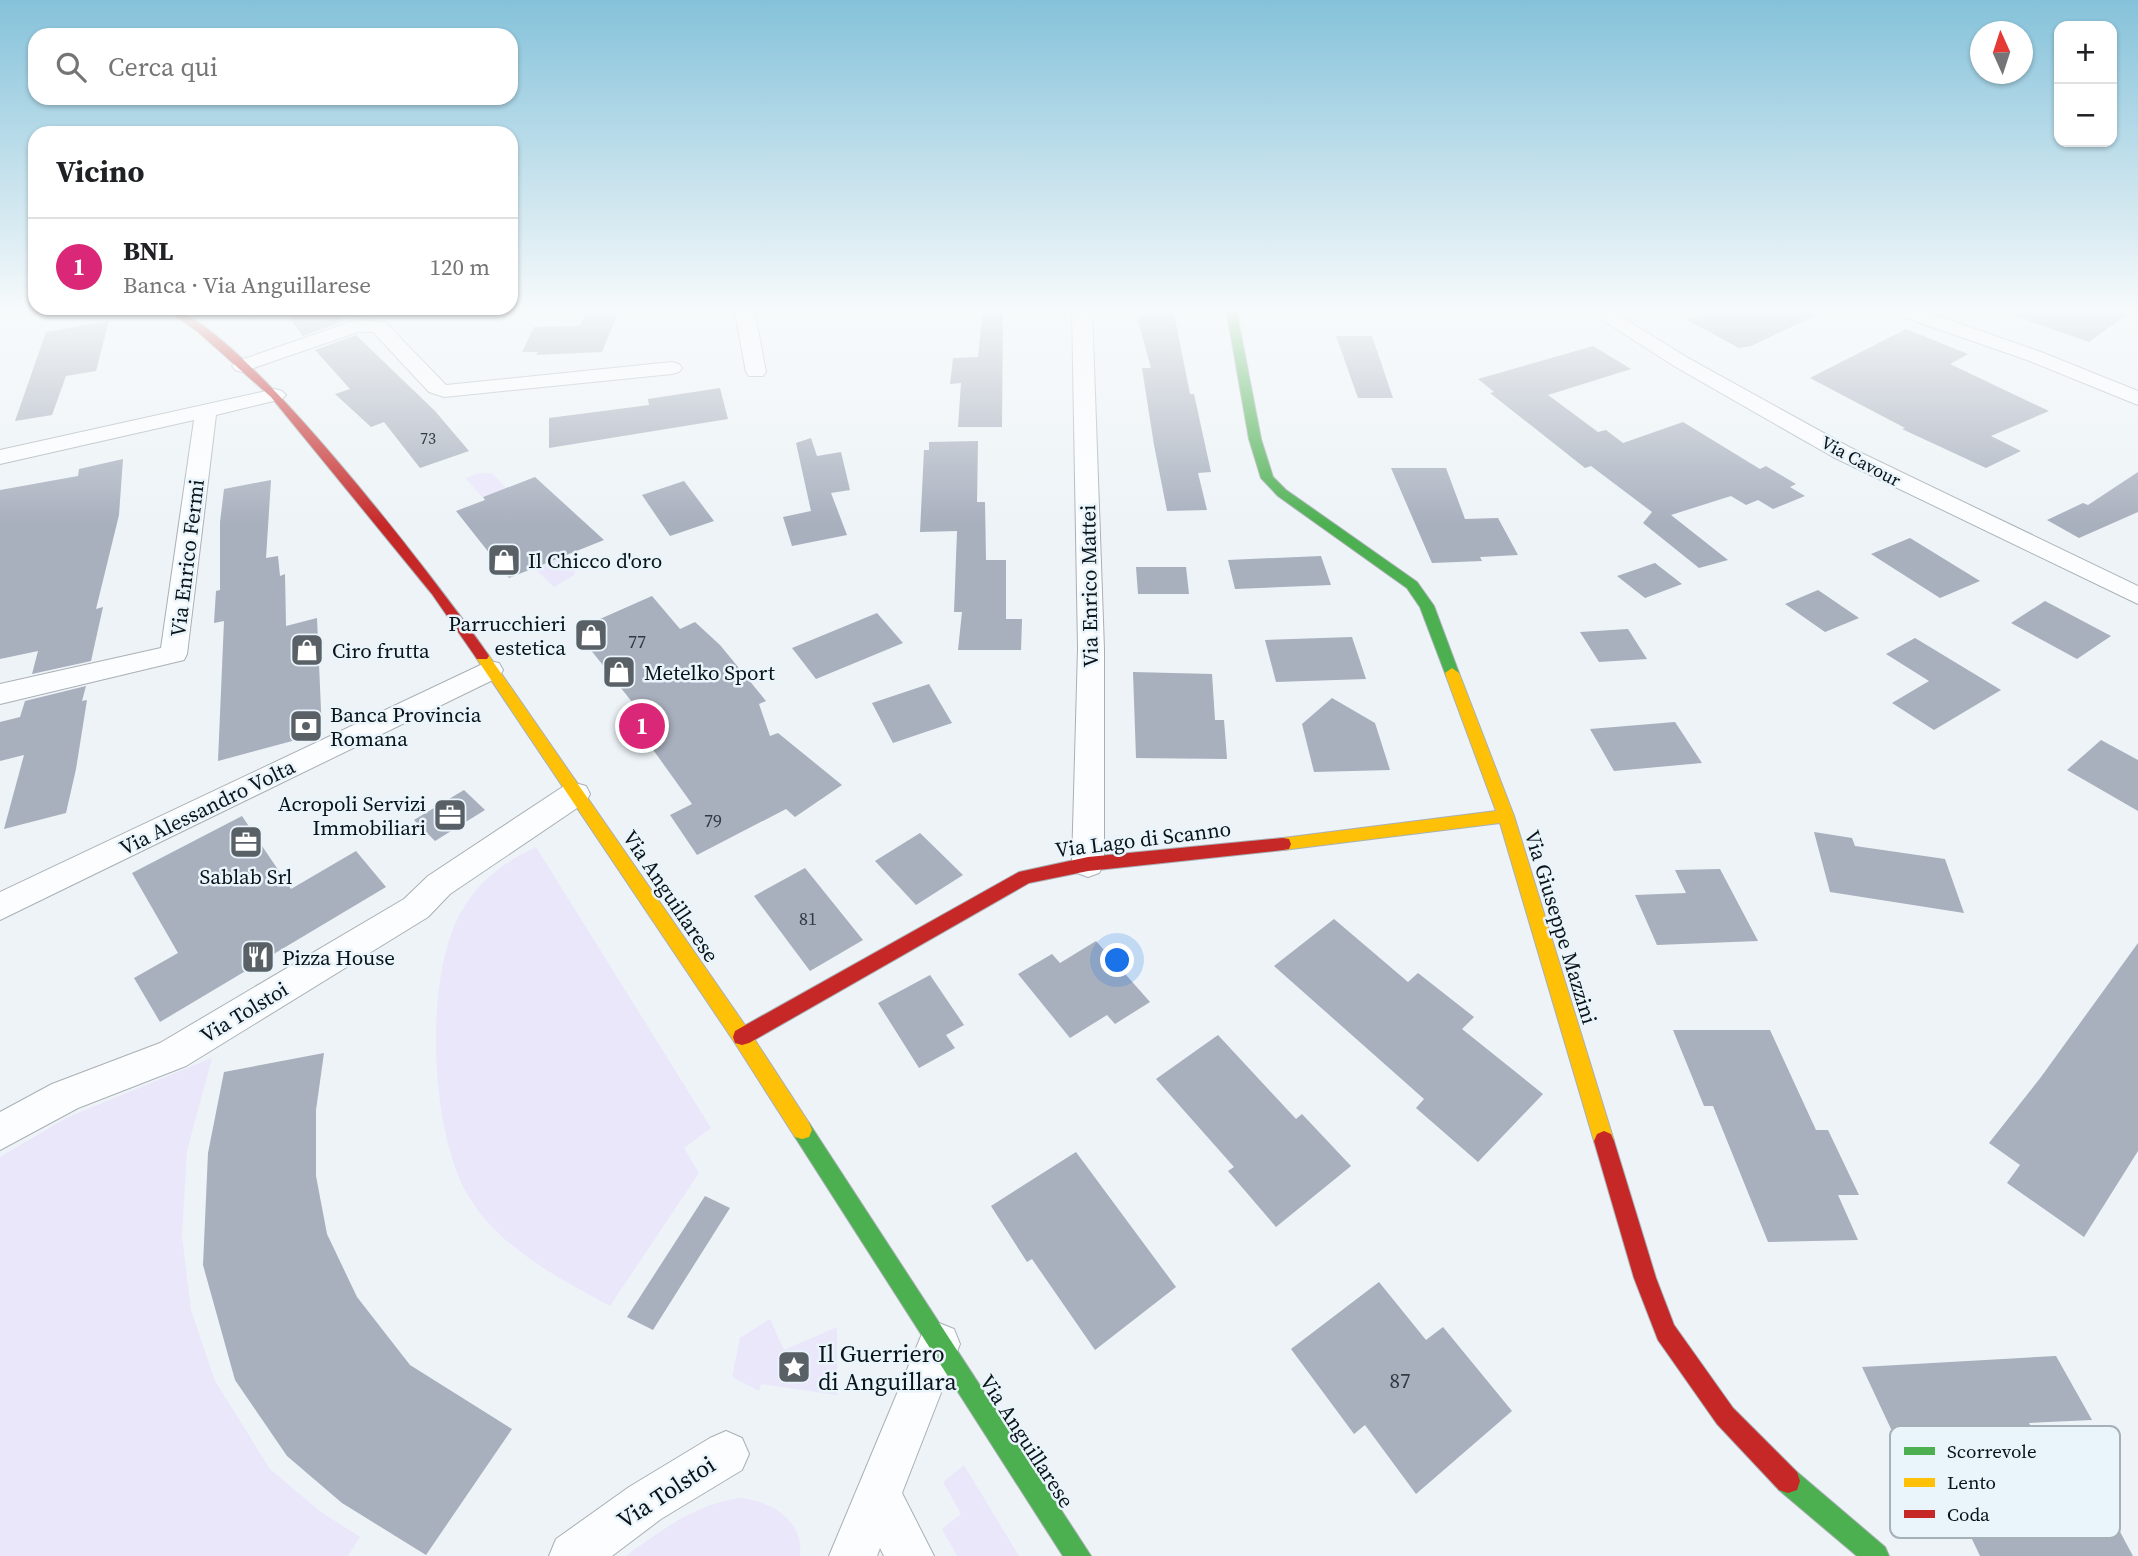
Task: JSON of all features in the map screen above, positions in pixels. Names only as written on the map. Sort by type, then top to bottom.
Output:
[{"type":"street","name":"Via Anguillarese","points":[[259,381],[275,395],[437,592],[742,1037],[1078,1556]]},
{"type":"street","points":[[429,381],[444,391],[547,381]]},
{"type":"street","name":"Via Enrico Mattei","points":[[1085,381],[1091,649],[1088,863]]},
{"type":"street","name":"Via Giuseppe Mazzini","points":[[1244,381],[1255,439],[1267,478],[1282,493],[1412,584],[1426,606],[1506,816],[1645,1278],[1666,1332],[1726,1416],[1790,1483],[1876,1556]]},
{"type":"street","name":"Via Cavour","points":[[1714,381],[1841,452],[2138,596]]},
{"type":"street","points":[[2094,381],[2138,399]]},
{"type":"street","points":[[0,457],[275,395]]},
{"type":"street","name":"Via Enrico Fermi","points":[[0,694],[174,654],[206,411]]},
{"type":"street","name":"Via Alessandro Volta","points":[[0,907],[489,670]]},
{"type":"street","name":"Via Tolstoi","points":[[0,1132],[65,1096],[173,1055],[416,908],[439,885],[576,794]]},
{"type":"street","name":"Via Lago di Scanno","points":[[742,1037],[1025,877],[1088,863],[1259,847],[1506,816]]},
{"type":"street","points":[[853,1556],[939,1344]]},
{"type":"street","name":"Via Tolstoi","points":[[573,1556],[645,1503],[726,1454]]},
{"type":"street","points":[[878,1496],[910,1556]]},
{"type":"shaded area","points":[[479,473],[492,473],[506,488],[482,497],[466,478]]},
{"type":"shaded area","points":[[564,556],[575,569],[574,575],[554,587],[534,568]]},
{"type":"shaded area","points":[[536,847],[711,1128],[684,1148],[699,1173],[610,1306],[549,1272],[494,1229],[466,1192],[454,1164],[445,1130],[436,1052],[441,974],[449,940],[461,912],[484,882],[503,866]]},
{"type":"shaded area","points":[[212,1058],[187,1151],[182,1235],[191,1310],[215,1381],[270,1469],[321,1512],[360,1537],[348,1556],[0,1556],[0,1157],[68,1117]]},
{"type":"shaded area","points":[[770,1319],[784,1350],[837,1327],[837,1395],[761,1384],[759,1391],[732,1377],[740,1338]]},
{"type":"shaded area","points":[[964,1465],[1019,1556],[957,1556],[942,1529],[961,1514],[943,1482]]},
{"type":"shaded area","points":[[740,1498],[763,1503],[783,1515],[797,1532],[800,1556],[626,1556],[694,1512]]},
{"type":"building","points":[[29,381],[64,381],[52,415],[15,421]]},
{"type":"building","points":[[342,381],[403,381],[435,411],[469,451],[420,468],[384,422],[371,427],[335,394],[350,389]]},
{"type":"building","points":[[950,381],[1002,381],[1002,427],[958,427],[961,383],[950,384]]},
{"type":"building","points":[[1144,381],[1187,381],[1190,394],[1194,394],[1211,472],[1198,473],[1207,510],[1167,511]]},
{"type":"building","points":[[1352,381],[1387,381],[1393,398],[1358,398]]},
{"type":"building","points":[[1480,381],[1594,381],[1548,395],[1598,432],[1606,430],[1623,443],[1683,422],[1760,469],[1766,466],[1796,484],[1790,487],[1805,496],[1773,509],[1758,500],[1746,505],[1731,496],[1671,515],[1728,560],[1699,568],[1643,523],[1652,512],[1591,466],[1585,468],[1490,393],[1494,392]]},
{"type":"building","points":[[1815,381],[1985,381],[2049,411],[1991,436],[2021,451],[1986,468],[1902,429],[1905,428]]},
{"type":"building","points":[[720,388],[728,419],[549,448],[549,418],[649,405],[648,399]]},
{"type":"building","points":[[811,438],[817,456],[841,452],[850,490],[831,493],[847,535],[792,546],[783,517],[811,511],[796,443]]},
{"type":"building","points":[[978,441],[977,502],[985,502],[986,560],[1006,560],[1006,619],[1022,619],[1021,650],[958,650],[962,612],[954,612],[957,531],[920,532],[924,450],[929,450],[929,442]]},
{"type":"building","points":[[123,459],[119,515],[96,609],[103,607],[91,661],[32,674],[38,651],[0,659],[0,490],[78,476],[79,469]]},
{"type":"building","points":[[1391,468],[1446,468],[1465,519],[1498,518],[1518,555],[1480,557],[1482,561],[1432,563]]},
{"type":"building","points":[[2138,472],[2138,512],[2079,538],[2047,520],[2083,503],[2088,505]]},
{"type":"building","points":[[535,477],[604,540],[509,578],[456,511],[485,500],[483,497]]},
{"type":"building","points":[[271,480],[266,558],[278,556],[280,576],[285,574],[286,626],[317,618],[322,733],[218,761],[224,621],[214,623],[216,591],[220,590],[220,522],[224,489]]},
{"type":"building","points":[[684,481],[714,521],[670,536],[642,495]]},
{"type":"building","points":[[1910,538],[1980,581],[1940,598],[1871,554]]},
{"type":"building","points":[[1321,556],[1331,585],[1235,589],[1228,560]]},
{"type":"building","points":[[1655,563],[1682,584],[1645,598],[1617,576]]},
{"type":"building","points":[[1136,567],[1186,567],[1189,594],[1138,594]]},
{"type":"building","points":[[1818,590],[1859,618],[1825,632],[1785,604]]},
{"type":"building","points":[[652,596],[680,629],[695,622],[720,645],[766,701],[759,704],[770,736],[778,733],[842,785],[795,817],[786,809],[697,855],[670,815],[692,804],[626,712],[636,707],[575,630]]},
{"type":"building","points":[[2045,601],[2111,636],[2077,659],[2011,623]]},
{"type":"building","points":[[877,613],[903,643],[816,679],[792,648]]},
{"type":"building","points":[[1628,629],[1647,659],[1599,662],[1580,632]]},
{"type":"building","points":[[1352,637],[1366,679],[1276,682],[1265,640]]},
{"type":"building","points":[[1915,638],[2001,690],[1934,730],[1892,703],[1929,681],[1886,654]]},
{"type":"building","points":[[1133,672],[1212,674],[1215,720],[1224,720],[1227,759],[1136,758]]},
{"type":"building","points":[[929,684],[952,723],[893,743],[872,703]]},
{"type":"building","points":[[86,686],[82,701],[87,700],[66,813],[4,829],[24,755],[0,761],[0,722],[20,717],[25,701]]},
{"type":"building","points":[[1332,698],[1375,723],[1390,770],[1314,772],[1302,724]]},
{"type":"building","points":[[1675,722],[1702,763],[1614,771],[1590,729]]},
{"type":"building","points":[[2101,740],[2138,760],[2138,811],[2067,770]]},
{"type":"building","name":"Acropoli Servizi Immobiliari","points":[[464,790],[485,810],[435,841],[414,820]]},
{"type":"building","points":[[242,816],[291,889],[356,851],[386,887],[160,1022],[134,978],[178,953],[132,873]]},
{"type":"building","points":[[1814,832],[1852,838],[1855,846],[1945,859],[1964,913],[1830,892]]},
{"type":"building","points":[[920,833],[963,875],[916,905],[875,861]]},
{"type":"building","points":[[805,868],[863,940],[810,971],[754,896]]},
{"type":"building","points":[[1720,869],[1758,941],[1657,945],[1635,895],[1686,893],[1675,870]]},
{"type":"building","points":[[1334,919],[1408,982],[1418,973],[1474,1017],[1462,1029],[1543,1094],[1478,1162],[1416,1108],[1424,1099],[1274,966]]},
{"type":"building","points":[[1096,941],[1150,1002],[1115,1024],[1107,1015],[1070,1038],[1018,974],[1052,954],[1060,963]]},
{"type":"building","points":[[2138,943],[2138,1151],[2084,1237],[2007,1183],[2020,1165],[1989,1143],[2041,1077]]},
{"type":"building","points":[[930,975],[964,1025],[946,1035],[955,1048],[919,1068],[878,1003]]},
{"type":"building","points":[[1673,1030],[1770,1030],[1816,1130],[1828,1130],[1859,1195],[1838,1195],[1858,1240],[1768,1242],[1713,1106],[1704,1106]]},
{"type":"building","points":[[1218,1035],[1296,1119],[1302,1114],[1351,1166],[1276,1227],[1228,1171],[1234,1167],[1156,1079]]},
{"type":"building","points":[[324,1053],[316,1110],[316,1176],[327,1234],[357,1297],[410,1365],[512,1429],[426,1555],[342,1503],[287,1456],[235,1380],[203,1265],[208,1153],[224,1072]]},
{"type":"building","points":[[1076,1152],[1176,1287],[1095,1350],[1032,1259],[1027,1262],[991,1206]]},
{"type":"building","points":[[705,1196],[730,1208],[653,1330],[627,1317]]},
{"type":"building","points":[[1379,1282],[1426,1340],[1443,1327],[1512,1411],[1416,1494],[1365,1425],[1354,1434],[1291,1349]]},
{"type":"building","points":[[2056,1356],[2092,1420],[2029,1423],[2031,1426],[1890,1427],[1862,1367]]},
{"type":"building","points":[[2120,1532],[2133,1556],[1980,1556],[1971,1538],[2120,1538]]},
{"type":"traffic: fast","points":[[1244,381],[1255,439],[1267,478],[1282,493],[1412,585],[1427,606],[1452,673]]},
{"type":"traffic: fast","points":[[802,1130],[1078,1556]]},
{"type":"traffic: fast","points":[[1788,1481],[1876,1556]]},
{"type":"traffic: slow","points":[[482,656],[742,1037],[802,1130]]},
{"type":"traffic: slow","points":[[1452,673],[1506,816],[1604,1141]]},
{"type":"traffic: slow","points":[[1283,844],[1506,816]]},
{"type":"traffic: jam","points":[[259,381],[275,395],[437,591],[482,656]]},
{"type":"traffic: jam","points":[[742,1037],[1025,877],[1088,864],[1283,844]]},
{"type":"traffic: jam","points":[[1604,1141],[1645,1278],[1666,1332],[1725,1416],[1788,1481]]},
{"type":"place","name":"Il Chicco d'oro","points":[[504,560]]},
{"type":"place","name":"Parrucchieri estetica","points":[[591,635]]},
{"type":"place","name":"Ciro frutta","points":[[307,650]]},
{"type":"place","name":"Metelko Sport","points":[[619,672]]},
{"type":"place","name":"Banca Provincia Romana","points":[[306,726]]},
{"type":"place","name":"BNL","points":[[642,726]]},
{"type":"place","name":"Acropoli Servizi Immobiliari","points":[[450,815]]},
{"type":"place","name":"Sablab Srl","points":[[246,842]]},
{"type":"place","name":"Pizza House","points":[[258,957]]},
{"type":"place","name":"Il Guerriero di Anguillara","points":[[794,1367]]}]
